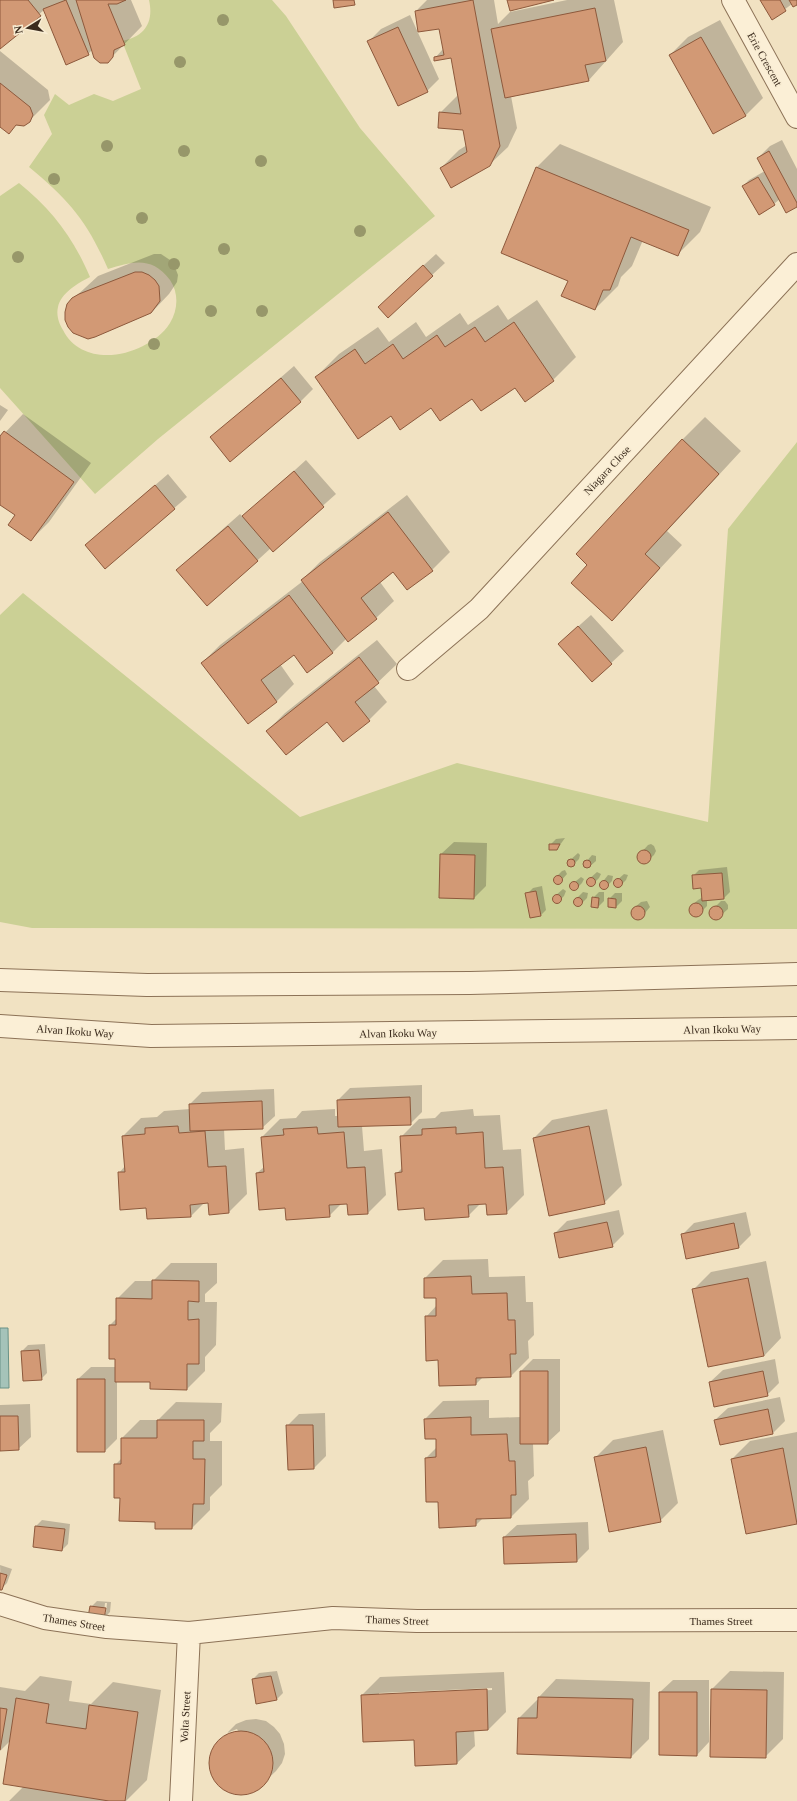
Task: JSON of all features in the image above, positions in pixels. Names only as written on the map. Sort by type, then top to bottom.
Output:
[{"type":"street","name":"Erie Crescent","points":[[733,0],[797,117]]},
{"type":"street","name":"Niagara Close","points":[[408,669],[479,609],[797,264]]},
{"type":"street","points":[[0,980],[147,985],[470,983],[797,974]]},
{"type":"street","name":"Alvan Ikoku Way","points":[[0,1026],[151,1036],[797,1028]]},
{"type":"street","name":"Thames Street","points":[[0,1604],[45,1618],[107,1627],[189,1633],[333,1618],[418,1621],[797,1620]]},
{"type":"street","name":"Volta Street","points":[[180,1801],[189,1633]]},
{"type":"green space","points":[[149,0],[272,0],[286,16],[360,128],[435,216],[158,439],[95,494],[0,388],[0,196],[19,183],[42,203],[69,237],[76,249],[90,277],[75,285],[66,293],[60,302],[57,313],[62,328],[70,340],[78,347],[88,352],[98,354],[121,354],[147,344],[167,327],[173,318],[176,307],[175,290],[170,280],[156,267],[142,262],[126,264],[108,269],[92,237],[76,212],[55,190],[29,167],[52,134],[44,115],[55,94],[69,105],[94,94],[113,101],[141,89],[122,41],[137,36],[146,27],[149,22],[150,15]]},
{"type":"green space","points":[[797,442],[797,929],[32,928],[0,922],[0,615],[23,593],[300,817],[457,763],[708,822],[728,529]]},
{"type":"water","points":[[0,1328],[8,1328],[9,1388],[0,1388]]},
{"type":"building","points":[[0,0],[28,0],[41,16],[0,49]]},
{"type":"building","points":[[66,0],[89,55],[66,65],[43,9]]},
{"type":"building","points":[[76,0],[126,0],[117,4],[108,4],[125,45],[114,50],[113,57],[108,63],[100,63],[94,58]]},
{"type":"building","points":[[333,0],[354,0],[355,5],[334,8]]},
{"type":"building","points":[[473,0],[500,146],[490,166],[451,188],[440,168],[467,152],[463,130],[438,128],[439,112],[461,114],[451,58],[434,61],[434,57],[444,55],[439,29],[418,32],[415,11]]},
{"type":"building","points":[[507,0],[554,0],[510,11]]},
{"type":"building","points":[[760,0],[780,0],[786,11],[772,20]]},
{"type":"building","points":[[789,0],[797,0],[797,5],[793,7]]},
{"type":"building","points":[[595,8],[606,61],[585,65],[589,81],[505,98],[491,29]]},
{"type":"building","points":[[398,27],[428,92],[398,106],[367,41]]},
{"type":"building","points":[[701,37],[746,116],[713,134],[669,55]]},
{"type":"building","points":[[0,83],[30,107],[33,115],[30,122],[24,126],[16,125],[9,134],[0,127]]},
{"type":"building","points":[[769,151],[797,203],[797,207],[786,213],[757,158]]},
{"type":"building","points":[[536,167],[689,230],[678,256],[631,237],[610,290],[603,290],[595,310],[561,296],[568,281],[501,253]]},
{"type":"building","points":[[758,177],[775,205],[759,215],[742,186]]},
{"type":"building","points":[[423,265],[433,276],[388,318],[378,307]]},
{"type":"building","points":[[135,272],[142,272],[149,275],[159,286],[160,301],[151,313],[88,339],[73,333],[65,320],[67,304],[72,298]]},
{"type":"building","points":[[514,322],[554,381],[525,402],[515,388],[481,411],[472,399],[440,421],[431,408],[400,430],[391,416],[358,439],[315,377],[355,349],[365,364],[393,344],[403,359],[437,335],[445,347],[475,327],[485,342]]},
{"type":"building","points":[[281,378],[301,402],[230,462],[210,437]]},
{"type":"building","points":[[4,431],[74,482],[31,541],[8,525],[15,515],[0,505],[0,436]]},
{"type":"building","points":[[682,439],[719,474],[645,554],[660,568],[612,621],[571,583],[587,565],[576,554]]},
{"type":"building","points":[[294,471],[324,507],[273,552],[242,516]]},
{"type":"building","points":[[155,485],[175,509],[105,569],[85,545]]},
{"type":"building","points":[[388,512],[433,571],[407,590],[393,572],[361,598],[377,619],[348,642],[301,580]]},
{"type":"building","points":[[228,526],[258,561],[207,606],[176,570]]},
{"type":"building","points":[[289,595],[333,653],[307,673],[294,655],[261,680],[277,702],[248,724],[201,663]]},
{"type":"building","points":[[578,626],[612,664],[592,682],[558,644]]},
{"type":"building","points":[[359,657],[379,683],[355,702],[370,721],[343,742],[327,722],[286,755],[266,731]]},
{"type":"building","points":[[549,844],[560,844],[557,850],[549,850]]},
{"type":"building","points":[[644,850],[649,852],[651,857],[649,862],[644,864],[639,862],[637,857],[639,852]]},
{"type":"building","points":[[440,854],[475,855],[474,899],[439,898]]},
{"type":"building","points":[[569,859],[573,859],[575,863],[573,867],[569,867],[567,865],[567,861]]},
{"type":"building","points":[[585,860],[589,860],[591,864],[589,868],[585,868],[583,866],[583,862]]},
{"type":"building","points":[[722,873],[724,899],[702,901],[701,888],[693,889],[692,875]]},
{"type":"building","points":[[556,876],[560,876],[562,880],[560,884],[556,884],[554,882],[554,878]]},
{"type":"building","points":[[589,878],[593,878],[595,882],[593,886],[589,886],[587,884],[587,880]]},
{"type":"building","points":[[616,879],[620,879],[622,883],[620,887],[616,887],[614,885],[614,881]]},
{"type":"building","points":[[602,881],[606,881],[608,885],[606,889],[602,889],[600,887],[600,883]]},
{"type":"building","points":[[572,882],[576,882],[578,886],[576,890],[572,890],[570,888],[570,884]]},
{"type":"building","points":[[536,891],[541,916],[530,918],[525,893]]},
{"type":"building","points":[[555,895],[559,895],[561,899],[559,903],[555,903],[553,901],[553,897]]},
{"type":"building","points":[[592,897],[599,898],[598,908],[591,907]]},
{"type":"building","points":[[576,898],[580,898],[582,902],[580,906],[576,906],[574,904],[574,900]]},
{"type":"building","points":[[608,898],[616,899],[616,908],[608,907]]},
{"type":"building","points":[[696,903],[701,905],[703,910],[701,915],[696,917],[691,915],[689,910],[691,905]]},
{"type":"building","points":[[638,906],[643,908],[645,913],[643,918],[638,920],[633,918],[631,913],[633,908]]},
{"type":"building","points":[[716,906],[721,908],[723,913],[721,918],[716,920],[711,918],[709,913],[711,908]]},
{"type":"building","points":[[410,1097],[411,1125],[338,1127],[337,1100]]},
{"type":"building","points":[[262,1101],[263,1129],[190,1131],[189,1104]]},
{"type":"building","points":[[178,1126],[179,1133],[205,1131],[208,1167],[226,1166],[229,1213],[209,1215],[208,1203],[190,1205],[191,1217],[147,1219],[146,1208],[120,1210],[118,1172],[125,1172],[122,1136],[145,1134],[145,1128]]},
{"type":"building","points":[[589,1126],[605,1204],[549,1216],[533,1138]]},
{"type":"building","points":[[317,1127],[318,1134],[344,1132],[347,1168],[365,1167],[368,1214],[348,1215],[347,1204],[329,1205],[330,1217],[286,1220],[285,1208],[259,1210],[256,1173],[264,1172],[261,1137],[284,1135],[283,1129]]},
{"type":"building","points":[[456,1127],[456,1134],[483,1132],[485,1168],[503,1167],[507,1214],[487,1215],[486,1204],[468,1205],[469,1217],[425,1220],[424,1208],[398,1210],[395,1173],[402,1172],[400,1136],[422,1135],[422,1129]]},
{"type":"building","points":[[607,1222],[613,1247],[559,1258],[554,1233]]},
{"type":"building","points":[[734,1223],[739,1248],[686,1259],[681,1234]]},
{"type":"building","points":[[471,1276],[472,1294],[507,1293],[508,1320],[515,1320],[516,1354],[510,1354],[511,1377],[476,1378],[476,1385],[439,1386],[438,1360],[426,1361],[425,1316],[436,1316],[436,1298],[424,1298],[424,1278]]},
{"type":"building","points":[[748,1278],[764,1356],[708,1367],[692,1289]]},
{"type":"building","points":[[152,1280],[199,1281],[199,1302],[188,1301],[188,1320],[199,1319],[199,1364],[187,1364],[187,1390],[150,1389],[150,1382],[115,1382],[115,1359],[109,1359],[109,1325],[116,1325],[116,1298],[152,1299]]},
{"type":"building","points":[[39,1350],[42,1380],[23,1381],[21,1351]]},
{"type":"building","points":[[520,1371],[548,1371],[548,1444],[520,1444]]},
{"type":"building","points":[[763,1371],[768,1396],[714,1407],[709,1382]]},
{"type":"building","points":[[77,1379],[105,1379],[105,1452],[77,1452]]},
{"type":"building","points":[[768,1409],[773,1434],[720,1445],[714,1420]]},
{"type":"building","points":[[0,1416],[18,1416],[19,1450],[0,1451]]},
{"type":"building","points":[[471,1417],[471,1435],[507,1434],[509,1461],[515,1461],[516,1495],[511,1495],[511,1518],[476,1519],[476,1526],[439,1528],[438,1502],[426,1502],[425,1458],[436,1457],[436,1439],[425,1439],[424,1419]]},
{"type":"building","points":[[157,1420],[204,1420],[204,1441],[193,1441],[193,1459],[205,1459],[204,1504],[193,1504],[192,1529],[155,1529],[155,1522],[119,1521],[120,1498],[114,1498],[114,1464],[121,1464],[121,1438],[157,1438]]},
{"type":"building","points":[[286,1425],[313,1425],[314,1469],[288,1470]]},
{"type":"building","points":[[646,1447],[661,1522],[609,1532],[594,1457]]},
{"type":"building","points":[[783,1448],[797,1524],[746,1534],[731,1459]]},
{"type":"building","points":[[35,1526],[65,1529],[62,1551],[33,1547]]},
{"type":"building","points":[[576,1534],[577,1562],[504,1564],[503,1537]]},
{"type":"building","points":[[0,1573],[7,1575],[2,1590],[0,1590]]},
{"type":"building","points":[[90,1606],[106,1608],[104,1619],[88,1617]]},
{"type":"building","points":[[271,1676],[277,1700],[256,1704],[252,1679]]},
{"type":"building","points":[[487,1689],[488,1730],[456,1732],[457,1764],[415,1766],[414,1740],[363,1742],[361,1695]]},
{"type":"building","points":[[711,1689],[767,1690],[766,1758],[710,1757]]},
{"type":"building","points":[[659,1692],[697,1692],[697,1756],[659,1755]]},
{"type":"building","points":[[538,1697],[633,1699],[631,1758],[517,1754],[518,1718],[537,1718]]},
{"type":"building","points":[[16,1698],[49,1704],[46,1723],[86,1729],[89,1705],[138,1712],[125,1801],[109,1801],[3,1784]]},
{"type":"building","points":[[0,1708],[7,1709],[0,1750]]},
{"type":"building","points":[[241,1731],[253,1733],[264,1740],[271,1751],[273,1763],[271,1775],[264,1786],[253,1793],[241,1795],[229,1793],[218,1786],[211,1775],[209,1763],[211,1751],[218,1740],[229,1733]]}]
